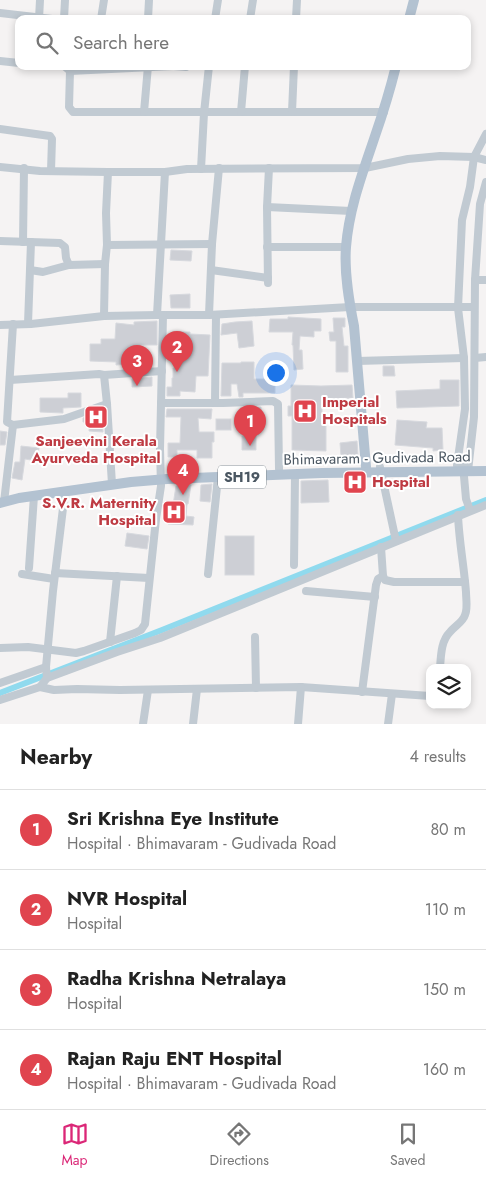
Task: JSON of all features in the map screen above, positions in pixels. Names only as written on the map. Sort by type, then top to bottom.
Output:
[{"type":"main road","points":[[411,15],[414,0]]},
{"type":"main road","points":[[366,470],[354,326],[346,270],[346,247],[351,210],[384,112],[395,70]]},
{"type":"main road","name":"Bhimavaram - Gudivada Road","points":[[2,499],[18,492],[161,477],[322,467],[380,470],[464,468],[486,464]]},
{"type":"main road","name":"Bhimavaram - Gudivada Road","points":[[464,468],[486,471]]},
{"type":"main road","name":"Bhimavaram - Gudivada Road","points":[[161,477],[295,475],[366,470]]},
{"type":"main road","name":"Bhimavaram - Gudivada Road","points":[[2,499],[63,492],[112,481]]},
{"type":"street","points":[[39,15],[40,0]]},
{"type":"street","points":[[64,15],[65,0]]},
{"type":"street","points":[[102,15],[104,0]]},
{"type":"street","points":[[148,15],[149,0]]},
{"type":"street","points":[[216,15],[218,0]]},
{"type":"street","points":[[251,15],[253,0]]},
{"type":"street","points":[[296,15],[298,0]]},
{"type":"street","points":[[0,13],[16,15]]},
{"type":"street","points":[[0,61],[15,62]]},
{"type":"street","points":[[92,70],[70,71],[69,107],[73,112],[384,112]]},
{"type":"street","points":[[144,112],[148,70]]},
{"type":"street","points":[[201,169],[209,70]]},
{"type":"street","points":[[241,112],[245,70]]},
{"type":"street","points":[[292,112],[294,70]]},
{"type":"street","points":[[0,129],[50,136],[52,139],[51,171]]},
{"type":"street","points":[[470,510],[466,499],[464,468],[464,358],[458,308],[462,220],[470,187],[474,157],[486,134]]},
{"type":"street","points":[[0,167],[51,171],[165,172],[219,168],[365,168],[408,159],[440,156],[474,157],[486,160]]},
{"type":"street","points":[[24,168],[30,270],[28,324]]},
{"type":"street","points":[[216,403],[211,270],[219,168]]},
{"type":"street","points":[[211,270],[268,280],[267,207],[269,168]]},
{"type":"street","points":[[104,316],[108,172]]},
{"type":"street","points":[[0,648],[28,648],[76,653],[141,630],[145,624],[161,477],[160,245],[165,172]]},
{"type":"street","points":[[464,468],[474,417],[475,280],[486,182]]},
{"type":"street","points":[[267,207],[351,210]]},
{"type":"street","points":[[0,241],[60,243],[64,247],[69,264]]},
{"type":"street","points":[[107,245],[212,244]]},
{"type":"street","points":[[267,247],[346,247]]},
{"type":"street","points":[[30,270],[43,272],[69,264],[105,264]]},
{"type":"street","points":[[475,280],[486,280]]},
{"type":"street","points":[[0,325],[104,316],[212,315],[350,307],[474,307]]},
{"type":"street","points":[[13,324],[7,422],[13,426],[64,419],[107,404]]},
{"type":"street","points":[[357,361],[464,358]]},
{"type":"street","points":[[475,358],[486,358]]},
{"type":"street","points":[[10,380],[162,371]]},
{"type":"street","points":[[104,375],[112,481]]},
{"type":"street","points":[[161,403],[273,401],[278,404],[279,469]]},
{"type":"street","points":[[2,499],[13,426]]},
{"type":"street","points":[[380,470],[396,541]]},
{"type":"street","points":[[294,564],[295,475]]},
{"type":"street","points":[[208,574],[218,477]]},
{"type":"street","points":[[48,678],[46,667],[54,576],[64,500],[63,492]]},
{"type":"street","points":[[29,568],[34,496]]},
{"type":"street","points":[[40,687],[48,678],[160,638],[486,505]]},
{"type":"street","points":[[441,664],[444,640],[465,616],[467,608],[458,515]]},
{"type":"street","points":[[382,547],[383,576],[385,580],[394,582],[465,582]]},
{"type":"street","points":[[22,574],[150,578]]},
{"type":"street","points":[[110,642],[117,576]]},
{"type":"street","points":[[362,692],[377,583],[378,579],[383,576]]},
{"type":"street","points":[[306,591],[375,596]]},
{"type":"street","points":[[141,630],[146,642]]},
{"type":"street","points":[[255,637],[256,688]]},
{"type":"street","points":[[0,683],[46,667]]},
{"type":"street","points":[[0,700],[40,687],[54,690],[301,687],[426,696]]},
{"type":"street","points":[[298,724],[301,687]]},
{"type":"street","points":[[193,724],[197,689]]},
{"type":"street","points":[[143,724],[148,690]]},
{"type":"street","points":[[388,724],[392,694]]},
{"type":"building","points":[[171,250],[192,251],[191,261],[170,260]]},
{"type":"building","points":[[190,294],[190,308],[171,308],[170,295]]},
{"type":"building","points":[[288,317],[321,319],[321,331],[314,331],[314,337],[300,336],[299,350],[302,350],[303,369],[294,370],[293,332],[269,332],[270,319],[288,319]]},
{"type":"building","points":[[333,318],[345,318],[345,327],[342,327],[344,346],[348,346],[348,372],[336,372],[336,341],[330,341],[329,332],[334,332]]},
{"type":"building","points":[[157,321],[157,345],[140,345],[140,358],[128,358],[129,364],[116,365],[116,362],[90,361],[90,344],[101,344],[101,339],[115,339],[116,323],[134,325],[134,322]]},
{"type":"building","points":[[252,321],[254,346],[239,348],[237,333],[221,335],[222,324]]},
{"type":"building","points":[[172,332],[210,335],[208,376],[196,376],[195,392],[180,391],[180,396],[167,396],[167,387],[172,387],[173,368],[175,368],[176,353],[170,353]]},
{"type":"building","points":[[254,362],[254,379],[275,379],[275,393],[243,393],[243,397],[239,397],[237,384],[231,384],[231,396],[221,396],[222,363]]},
{"type":"building","points":[[383,366],[394,366],[395,376],[383,376]]},
{"type":"building","points":[[152,377],[152,386],[132,387],[132,379]]},
{"type":"building","points":[[440,380],[459,380],[459,406],[397,408],[396,391],[440,389]]},
{"type":"building","points":[[291,385],[352,385],[353,398],[322,399],[322,422],[326,422],[326,451],[292,450],[292,416],[288,416],[288,406],[291,406]]},
{"type":"building","points":[[68,393],[81,393],[81,407],[63,408],[63,413],[40,412],[40,398],[68,398]]},
{"type":"building","points":[[261,407],[261,416],[258,416],[259,434],[256,434],[256,450],[242,450],[242,436],[245,436],[244,416],[240,417],[240,408]]},
{"type":"building","points":[[167,409],[212,409],[211,419],[198,418],[199,432],[214,432],[212,458],[197,458],[197,450],[177,450],[177,457],[168,457],[168,443],[180,443],[181,417],[166,417]]},
{"type":"building","points":[[97,413],[102,414],[103,432],[89,431],[90,422],[83,422],[83,418]]},
{"type":"building","points":[[216,419],[231,419],[231,430],[216,430]]},
{"type":"building","points":[[397,420],[427,422],[426,428],[442,428],[443,450],[433,451],[433,448],[395,445]]},
{"type":"building","points":[[0,431],[7,432],[5,445],[0,445]]},
{"type":"building","points":[[357,441],[358,455],[341,456],[340,443]]},
{"type":"building","points":[[21,446],[39,448],[37,461],[25,459],[22,480],[12,478],[15,462],[20,462]]},
{"type":"building","points":[[328,480],[329,502],[301,503],[301,481]]},
{"type":"building","points":[[212,484],[210,502],[200,501],[201,485]]},
{"type":"building","points":[[191,485],[186,516],[194,517],[193,525],[168,524],[166,505],[173,505],[176,486]]},
{"type":"building","points":[[127,533],[149,536],[147,549],[125,546]]},
{"type":"building","points":[[225,536],[254,536],[254,575],[225,575]]},
{"type":"waterway","points":[[0,693],[486,500]]},
{"type":"place","name":"NVR Hospital","points":[[177,372]]},
{"type":"place","name":"Radha Krishna Netralaya","points":[[137,386]]},
{"type":"place","name":"Imperial Hospitals","points":[[305,411]]},
{"type":"place","name":"Sanjeevini Kerala Ayurveda Hospital","points":[[96,417]]},
{"type":"place","name":"Sri Krishna Eye Institute","points":[[250,446]]},
{"type":"place","name":"Hospital","points":[[355,482]]},
{"type":"place","name":"Rajan Raju ENT Hospital","points":[[183,495]]},
{"type":"place","name":"S.V.R. Maternity Hospital","points":[[174,512]]}]
